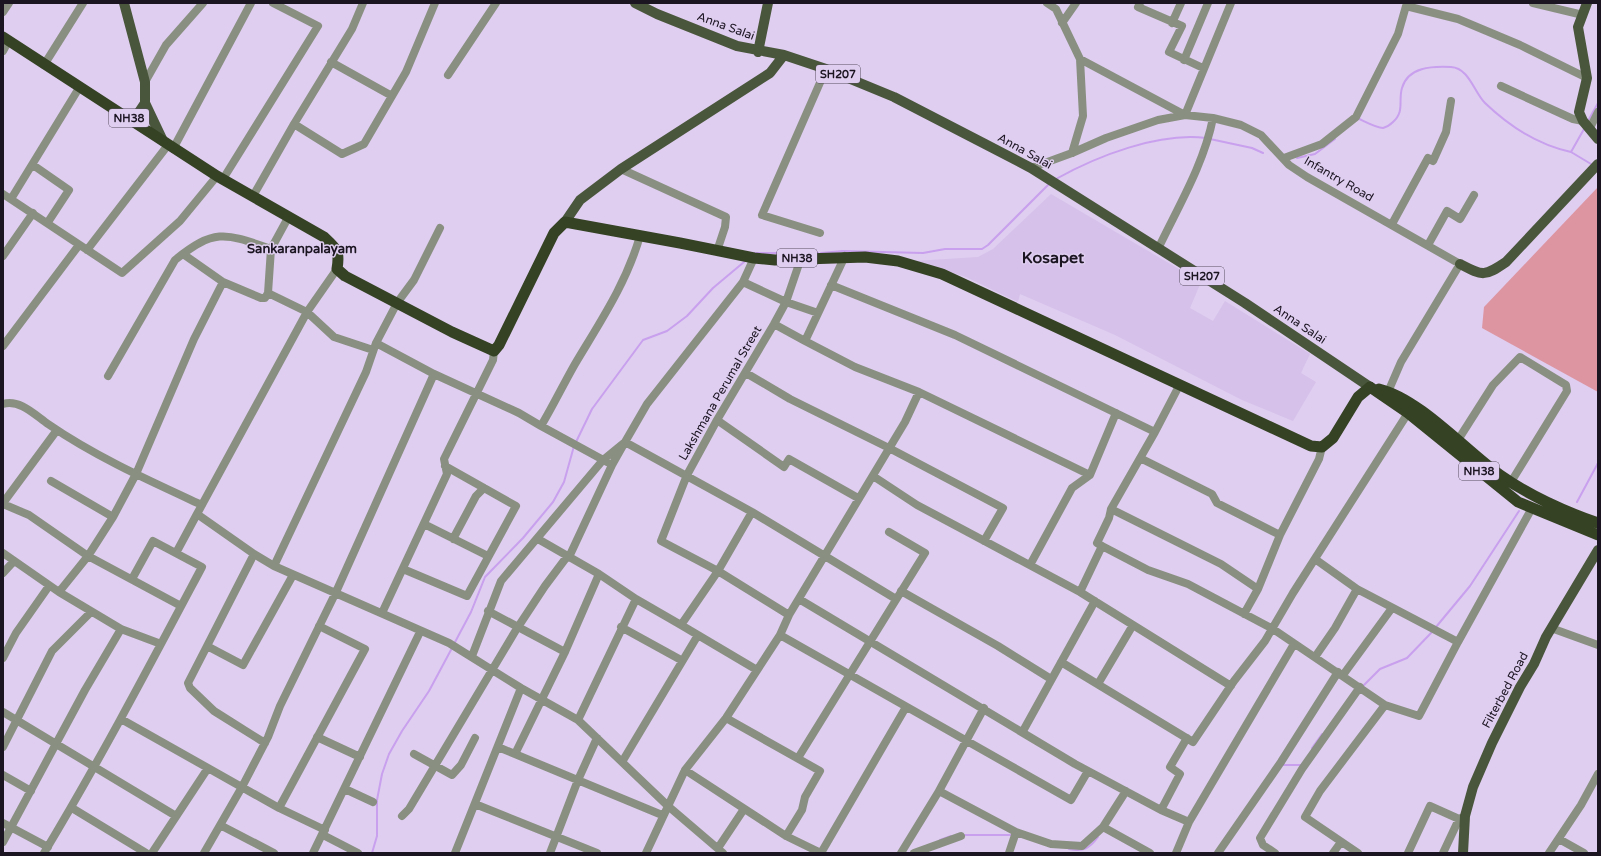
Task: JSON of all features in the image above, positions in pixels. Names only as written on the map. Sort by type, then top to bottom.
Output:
[{"type":"highway","name":"NH38","points":[[6,39],[220,178],[324,237],[337,250],[339,259],[337,269]]},
{"type":"highway","name":"NH38","points":[[565,222],[754,258],[775,260],[845,256],[898,261],[942,274],[1311,446],[1322,447]]},
{"type":"highway","points":[[337,269],[345,276],[397,304],[452,332],[494,351],[499,345],[554,233],[565,222]]},
{"type":"highway","points":[[1322,447],[1333,438],[1358,397],[1370,387]]},
{"type":"highway","name":"Anna Salai","points":[[1370,387],[1400,397],[1526,492],[1556,507],[1598,523]]},
{"type":"highway","name":"Anna Salai","points":[[1370,387],[1408,413],[1518,502],[1598,536]]},
{"type":"main road","points":[[124,3],[145,82],[145,103],[168,145]]},
{"type":"main road","name":"Anna Salai","points":[[635,3],[657,14],[737,46],[758,52],[784,55],[826,69],[900,100],[1031,168],[1158,249],[1245,302],[1370,387]]},
{"type":"main road","points":[[758,52],[768,3]]},
{"type":"main road","points":[[1587,3],[1578,27],[1587,78],[1579,112],[1598,139]]},
{"type":"main road","points":[[565,222],[580,200],[622,169],[770,73],[784,55]]},
{"type":"main road","points":[[133,121],[145,103]]},
{"type":"main road","name":"Infantry Road","points":[[1460,264],[1477,273],[1489,274],[1506,262],[1598,164]]},
{"type":"main road","name":"Filterbed Road","points":[[1463,853],[1462,817],[1492,743],[1520,687],[1534,664],[1551,628],[1598,550]]},
{"type":"street","points":[[3,12],[9,3]]},
{"type":"street","points":[[44,65],[83,3]]},
{"type":"street","points":[[145,82],[166,45],[203,3]]},
{"type":"street","points":[[86,250],[168,145],[251,3]]},
{"type":"street","points":[[3,194],[48,222],[86,250],[122,273],[180,221],[220,178],[318,26],[273,3]]},
{"type":"street","points":[[255,197],[294,124],[352,29],[363,3]]},
{"type":"street","points":[[294,124],[342,154],[364,144],[406,72],[435,3]]},
{"type":"street","points":[[448,75],[496,3]]},
{"type":"street","points":[[1047,3],[1056,9],[1080,59],[1083,116],[1072,154]]},
{"type":"street","points":[[1062,23],[1076,3]]},
{"type":"street","points":[[1140,3],[1138,7],[1172,23],[1182,26],[1169,52],[1203,68]]},
{"type":"street","points":[[1172,23],[1181,3]]},
{"type":"street","points":[[1184,60],[1208,3]]},
{"type":"street","points":[[1080,59],[1185,115],[1203,68],[1231,3]]},
{"type":"street","points":[[1533,3],[1583,15]]},
{"type":"street","points":[[1284,158],[1322,144],[1356,117],[1398,34],[1406,6],[1458,19],[1520,45],[1587,78]]},
{"type":"street","points":[[3,51],[6,39]]},
{"type":"street","points":[[331,62],[392,96]]},
{"type":"street","points":[[820,233],[762,215],[826,69]]},
{"type":"street","points":[[1501,86],[1586,124],[1598,112]]},
{"type":"street","points":[[11,199],[80,88]]},
{"type":"street","points":[[1392,224],[1428,158],[1433,161],[1446,132],[1451,102]]},
{"type":"street","name":"Infantry Road","points":[[1031,168],[1072,154],[1106,138],[1158,120],[1185,115],[1212,118],[1242,125],[1261,135],[1289,165],[1460,264]]},
{"type":"street","points":[[1158,249],[1208,140],[1212,118]]},
{"type":"street","points":[[33,165],[69,190],[48,222]]},
{"type":"street","points":[[622,169],[726,217],[725,227],[717,251]]},
{"type":"street","points":[[1428,245],[1448,211],[1460,219],[1474,195]]},
{"type":"street","points":[[3,256],[33,213]]},
{"type":"street","points":[[183,254],[223,282],[261,298],[265,298],[268,293],[271,249],[287,216]]},
{"type":"street","points":[[274,566],[366,372],[374,347],[397,304],[414,280],[440,228]]},
{"type":"street","points":[[108,376],[175,260],[202,240],[214,236],[228,236],[271,249]]},
{"type":"street","points":[[541,426],[608,310],[632,263],[640,236]]},
{"type":"street","points":[[3,346],[79,245]]},
{"type":"street","points":[[805,341],[845,256]]},
{"type":"street","points":[[402,816],[409,809],[518,627],[545,586],[566,558],[569,557],[612,465],[647,404],[743,282],[754,258]]},
{"type":"street","name":"Lakshmana Perumal Street","points":[[718,571],[661,541],[686,475],[786,302],[801,258]]},
{"type":"street","points":[[1388,392],[1401,362],[1460,264]]},
{"type":"street","points":[[176,553],[307,312],[337,269]]},
{"type":"street","points":[[58,592],[88,556],[113,517],[136,474],[194,339],[223,282]]},
{"type":"street","points":[[743,282],[786,302],[818,313]]},
{"type":"street","points":[[831,285],[955,335],[1155,432]]},
{"type":"street","points":[[268,293],[307,312],[334,337],[374,347],[519,413],[612,465]]},
{"type":"street","points":[[774,324],[855,367],[919,392],[1090,475]]},
{"type":"street","points":[[382,614],[447,474],[444,459],[493,360],[494,351]]},
{"type":"street","points":[[1458,440],[1493,385],[1520,357],[1559,379],[1566,385],[1567,391],[1511,482]]},
{"type":"street","points":[[746,373],[790,399],[889,448],[1003,508],[984,541]]},
{"type":"street","points":[[204,853],[242,787],[265,743],[280,706],[336,592],[434,374]]},
{"type":"street","points":[[1180,384],[1155,432],[1110,509],[1110,518],[1097,543],[1148,570],[1188,584],[1273,629],[1360,686],[1385,705],[1419,716],[1532,508]]},
{"type":"street","points":[[646,853],[662,815],[668,806],[685,770],[726,718],[780,635],[789,615],[905,422],[919,392]]},
{"type":"street","points":[[3,404],[20,404],[57,430],[136,474],[202,505]]},
{"type":"street","points":[[1030,565],[1072,488],[1090,475],[1116,413]]},
{"type":"street","points":[[1061,662],[1194,742],[1231,686],[1273,629],[1314,559],[1408,413]]},
{"type":"street","points":[[717,420],[784,467],[789,459],[858,498]]},
{"type":"street","points":[[57,430],[3,503],[29,514],[88,556],[181,606]]},
{"type":"street","points":[[472,656],[488,610],[501,580],[538,539],[603,460],[625,442]]},
{"type":"street","points":[[625,442],[752,512],[896,599]]},
{"type":"street","points":[[1244,614],[1258,589],[1280,535],[1319,459],[1322,447]]},
{"type":"street","points":[[1140,458],[1212,494],[1217,503],[1280,535]]},
{"type":"street","points":[[403,569],[467,596],[516,506],[445,466]]},
{"type":"street","points":[[873,476],[917,505],[1080,592],[1231,686]]},
{"type":"street","points":[[51,481],[113,517]]},
{"type":"street","points":[[453,539],[476,496],[484,488]]},
{"type":"street","points":[[1110,509],[1221,564],[1258,589]]},
{"type":"street","points":[[681,625],[718,571],[752,512]]},
{"type":"street","points":[[197,514],[254,554],[274,566],[336,592],[420,632],[449,644],[472,656],[540,700],[578,720],[668,806],[720,851],[744,810]]},
{"type":"street","points":[[424,524],[488,556]]},
{"type":"street","points":[[798,758],[925,553],[889,532]]},
{"type":"street","points":[[538,539],[599,574],[636,599],[757,670]]},
{"type":"street","points":[[3,822],[46,851],[122,719],[202,567],[153,541],[132,579]]},
{"type":"street","points":[[1080,592],[1102,546]]},
{"type":"street","points":[[3,553],[58,592],[91,612],[121,629],[161,644]]},
{"type":"street","points":[[254,554],[188,683],[190,688],[214,711],[265,743]]},
{"type":"street","points":[[1314,559],[1392,608],[1458,642]]},
{"type":"street","points":[[3,572],[14,561]]},
{"type":"street","points":[[718,571],[789,615]]},
{"type":"street","points":[[515,754],[540,700],[565,652],[599,574]]},
{"type":"street","points":[[207,646],[243,665],[293,575]]},
{"type":"street","points":[[3,658],[6,642],[50,586]]},
{"type":"street","points":[[1315,657],[1335,628],[1358,588]]},
{"type":"street","points":[[901,591],[998,646],[1051,679]]},
{"type":"street","points":[[578,720],[636,599]]},
{"type":"street","points":[[799,599],[1088,771],[1161,810],[1189,822]]},
{"type":"street","points":[[1023,731],[1095,601]]},
{"type":"street","points":[[1218,853],[1340,674],[1392,608]]},
{"type":"street","points":[[488,610],[565,652]]},
{"type":"street","points":[[3,747],[52,651],[91,612]]},
{"type":"street","points":[[1098,684],[1133,625]]},
{"type":"street","points":[[279,808],[365,649],[319,626]]},
{"type":"street","points":[[621,628],[681,660]]},
{"type":"street","points":[[1551,628],[1598,645]]},
{"type":"street","points":[[3,842],[57,745],[85,690],[121,629]]},
{"type":"street","points":[[313,853],[420,632]]},
{"type":"street","points":[[622,762],[681,660],[698,635]]},
{"type":"street","points":[[780,635],[906,708],[1071,800],[1088,771]]},
{"type":"street","points":[[1176,853],[1189,822],[1294,644]]},
{"type":"street","points":[[1275,853],[1263,845],[1260,838],[1302,769],[1360,686]]},
{"type":"street","points":[[455,853],[521,688]]},
{"type":"street","points":[[1358,853],[1305,817],[1320,791],[1385,705]]},
{"type":"street","points":[[685,770],[744,810],[786,836],[821,853],[906,708]]},
{"type":"street","points":[[901,853],[938,791],[984,708]]},
{"type":"street","points":[[3,712],[176,816]]},
{"type":"street","points":[[726,718],[820,771],[805,797],[802,810],[786,836]]},
{"type":"street","points":[[122,719],[358,853]]},
{"type":"street","points":[[317,737],[360,757]]},
{"type":"street","points":[[414,754],[452,775],[461,765],[475,738]]},
{"type":"street","points":[[550,853],[578,780],[597,738]]},
{"type":"street","points":[[1161,810],[1180,774],[1170,767],[1186,738]]},
{"type":"street","points":[[498,747],[662,815]]},
{"type":"street","points":[[152,853],[208,768]]},
{"type":"street","points":[[1549,853],[1581,805],[1598,774]]},
{"type":"street","points":[[3,775],[31,791]]},
{"type":"street","points":[[345,789],[372,802]]},
{"type":"street","points":[[938,791],[1016,832],[1050,844],[1071,849],[1082,846],[1103,827],[1126,791]]},
{"type":"street","points":[[475,804],[597,853]]},
{"type":"street","points":[[1408,853],[1430,806],[1462,817],[1442,853]]},
{"type":"street","points":[[72,808],[146,853]]},
{"type":"street","points":[[220,825],[274,853]]},
{"type":"street","points":[[1103,827],[1150,853]]},
{"type":"street","points":[[1009,853],[1016,832]]},
{"type":"street","points":[[914,853],[961,836]]},
{"type":"street","points":[[1559,838],[1584,853]]},
{"type":"street","points":[[1333,853],[1341,842]]},
{"type":"shaded area","points":[[1598,187],[1598,392],[1482,328],[1484,307]]},
{"type":"shaded area","points":[[1051,194],[1201,282],[1190,308],[1213,321],[1225,301],[1310,354],[1301,373],[1316,382],[1293,421],[1242,400],[1115,335],[1020,294],[1018,302],[966,277],[915,261],[978,257],[993,249]]},
{"type":"waterway","points":[[1357,118],[1377,127],[1383,128],[1387,126],[1393,122],[1399,114],[1402,88],[1405,81],[1410,76],[1422,69],[1451,67],[1457,68],[1467,76],[1481,98],[1494,111],[1514,127],[1547,145],[1571,152],[1584,129]]},
{"type":"waterway","points":[[1588,121],[1598,103]]},
{"type":"waterway","points":[[1056,179],[1072,170],[1109,154],[1149,142],[1188,137],[1206,138]]},
{"type":"waterway","points":[[1210,139],[1252,148],[1263,153]]},
{"type":"waterway","points":[[1297,158],[1315,154],[1335,139]]},
{"type":"waterway","points":[[1571,152],[1591,164]]},
{"type":"waterway","points":[[821,253],[843,251],[923,253],[945,249],[982,249],[988,245],[1049,184]]},
{"type":"waterway","points":[[755,253],[818,253]]},
{"type":"waterway","points":[[576,442],[592,409],[643,340],[667,331],[687,316],[713,288],[744,262]]},
{"type":"waterway","points":[[454,644],[471,612],[485,577],[523,538],[553,502],[564,482],[574,446]]},
{"type":"waterway","points":[[1577,502],[1598,463]]},
{"type":"waterway","points":[[1436,627],[1470,586],[1519,511]]},
{"type":"waterway","points":[[1363,686],[1380,669],[1407,658],[1432,632]]},
{"type":"waterway","points":[[372,853],[377,836],[377,800],[382,774],[389,754],[402,731],[429,691],[452,648]]},
{"type":"waterway","points":[[1312,748],[1322,734]]},
{"type":"waterway","points":[[1282,765],[1301,765]]},
{"type":"waterway","points":[[963,835],[1012,835]]},
{"type":"waterway","points":[[940,840],[951,836]]},
{"type":"waterway","points":[[1069,849],[1085,849],[1089,847],[1098,837]]},
{"type":"district","name":"Sankaranpalayam","points":[[302,249]]},
{"type":"district","name":"Kosapet","points":[[1053,258]]}]
